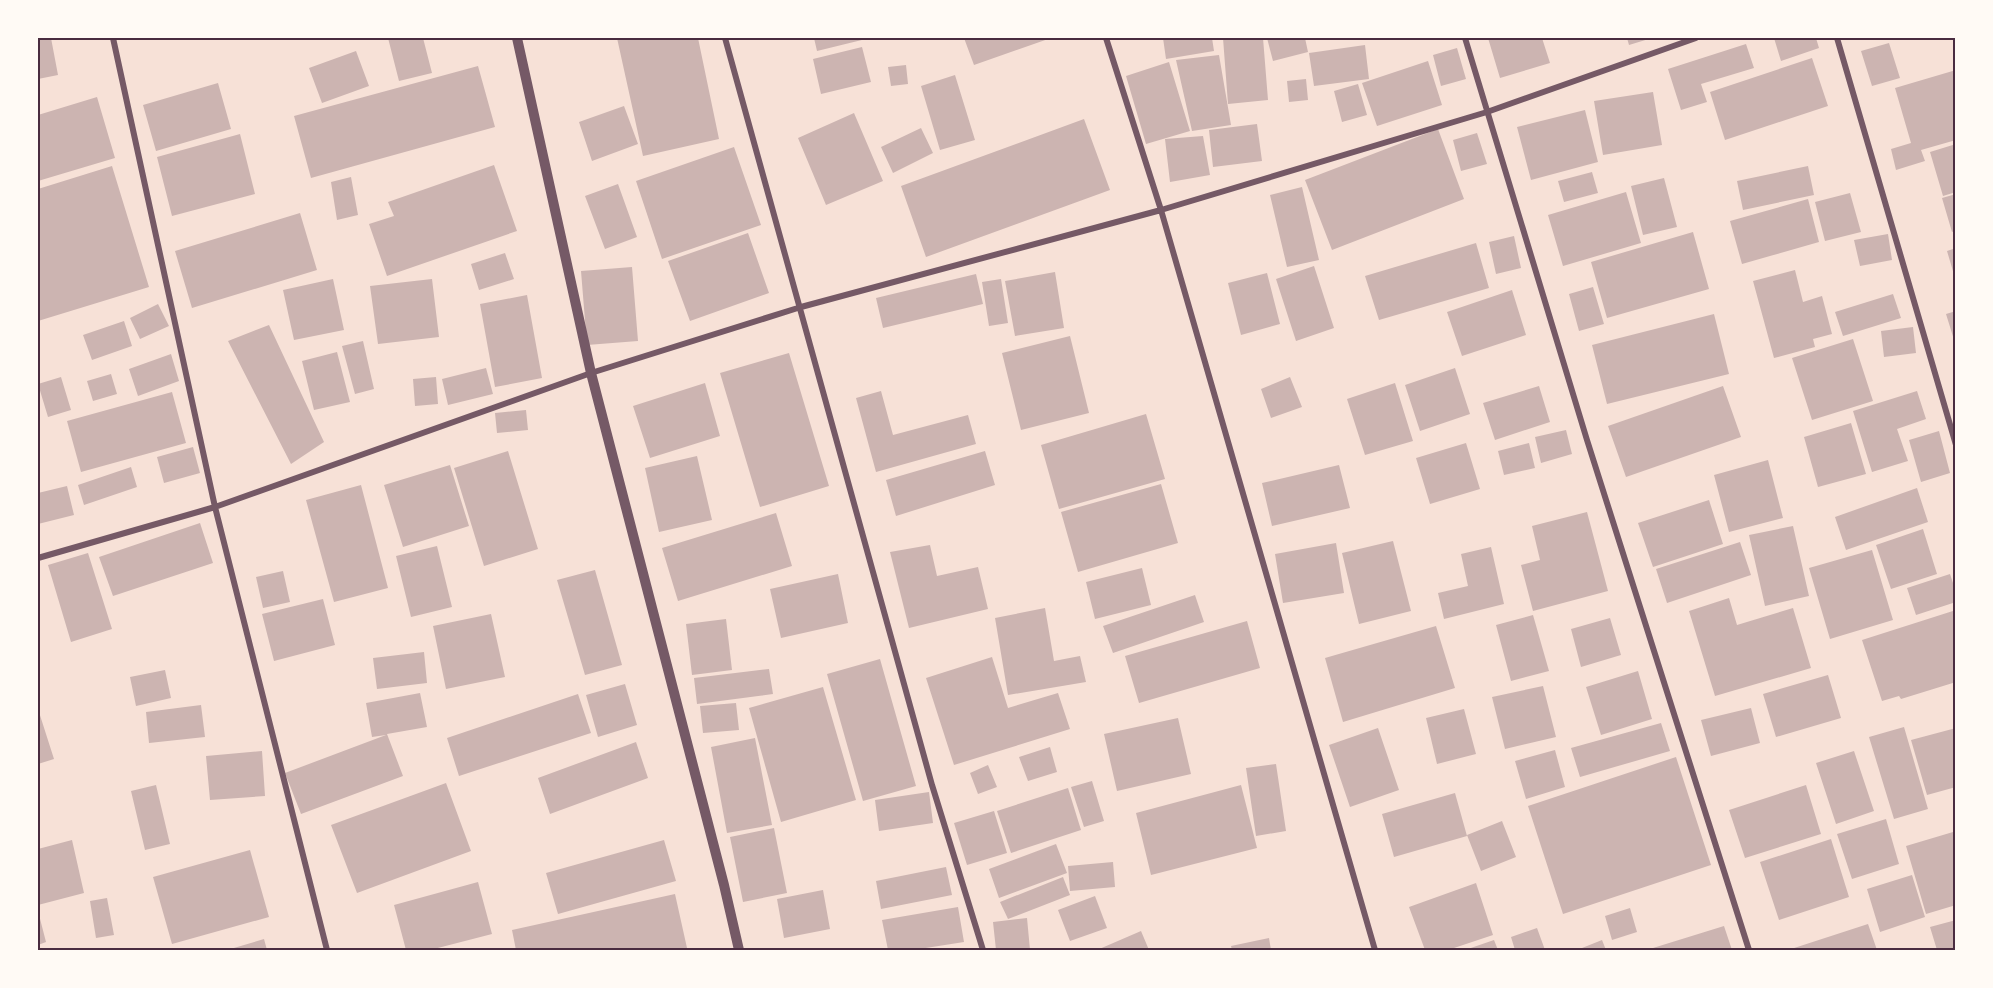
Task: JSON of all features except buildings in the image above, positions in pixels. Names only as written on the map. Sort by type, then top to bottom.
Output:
[{"type":"street","points":[[113,38],[215,507],[327,951]]},
{"type":"street","points":[[517,38],[591,373],[724,885],[739,951]]},
{"type":"street","points":[[725,38],[934,793],[983,951]]},
{"type":"street","points":[[1106,38],[1161,210],[1375,951]]},
{"type":"street","points":[[1466,38],[1587,440],[1749,951]]},
{"type":"street","points":[[38,558],[215,507],[591,373],[801,307],[1161,210],[1487,112],[1696,38]]},
{"type":"street","points":[[1837,38],[1956,445]]}]
